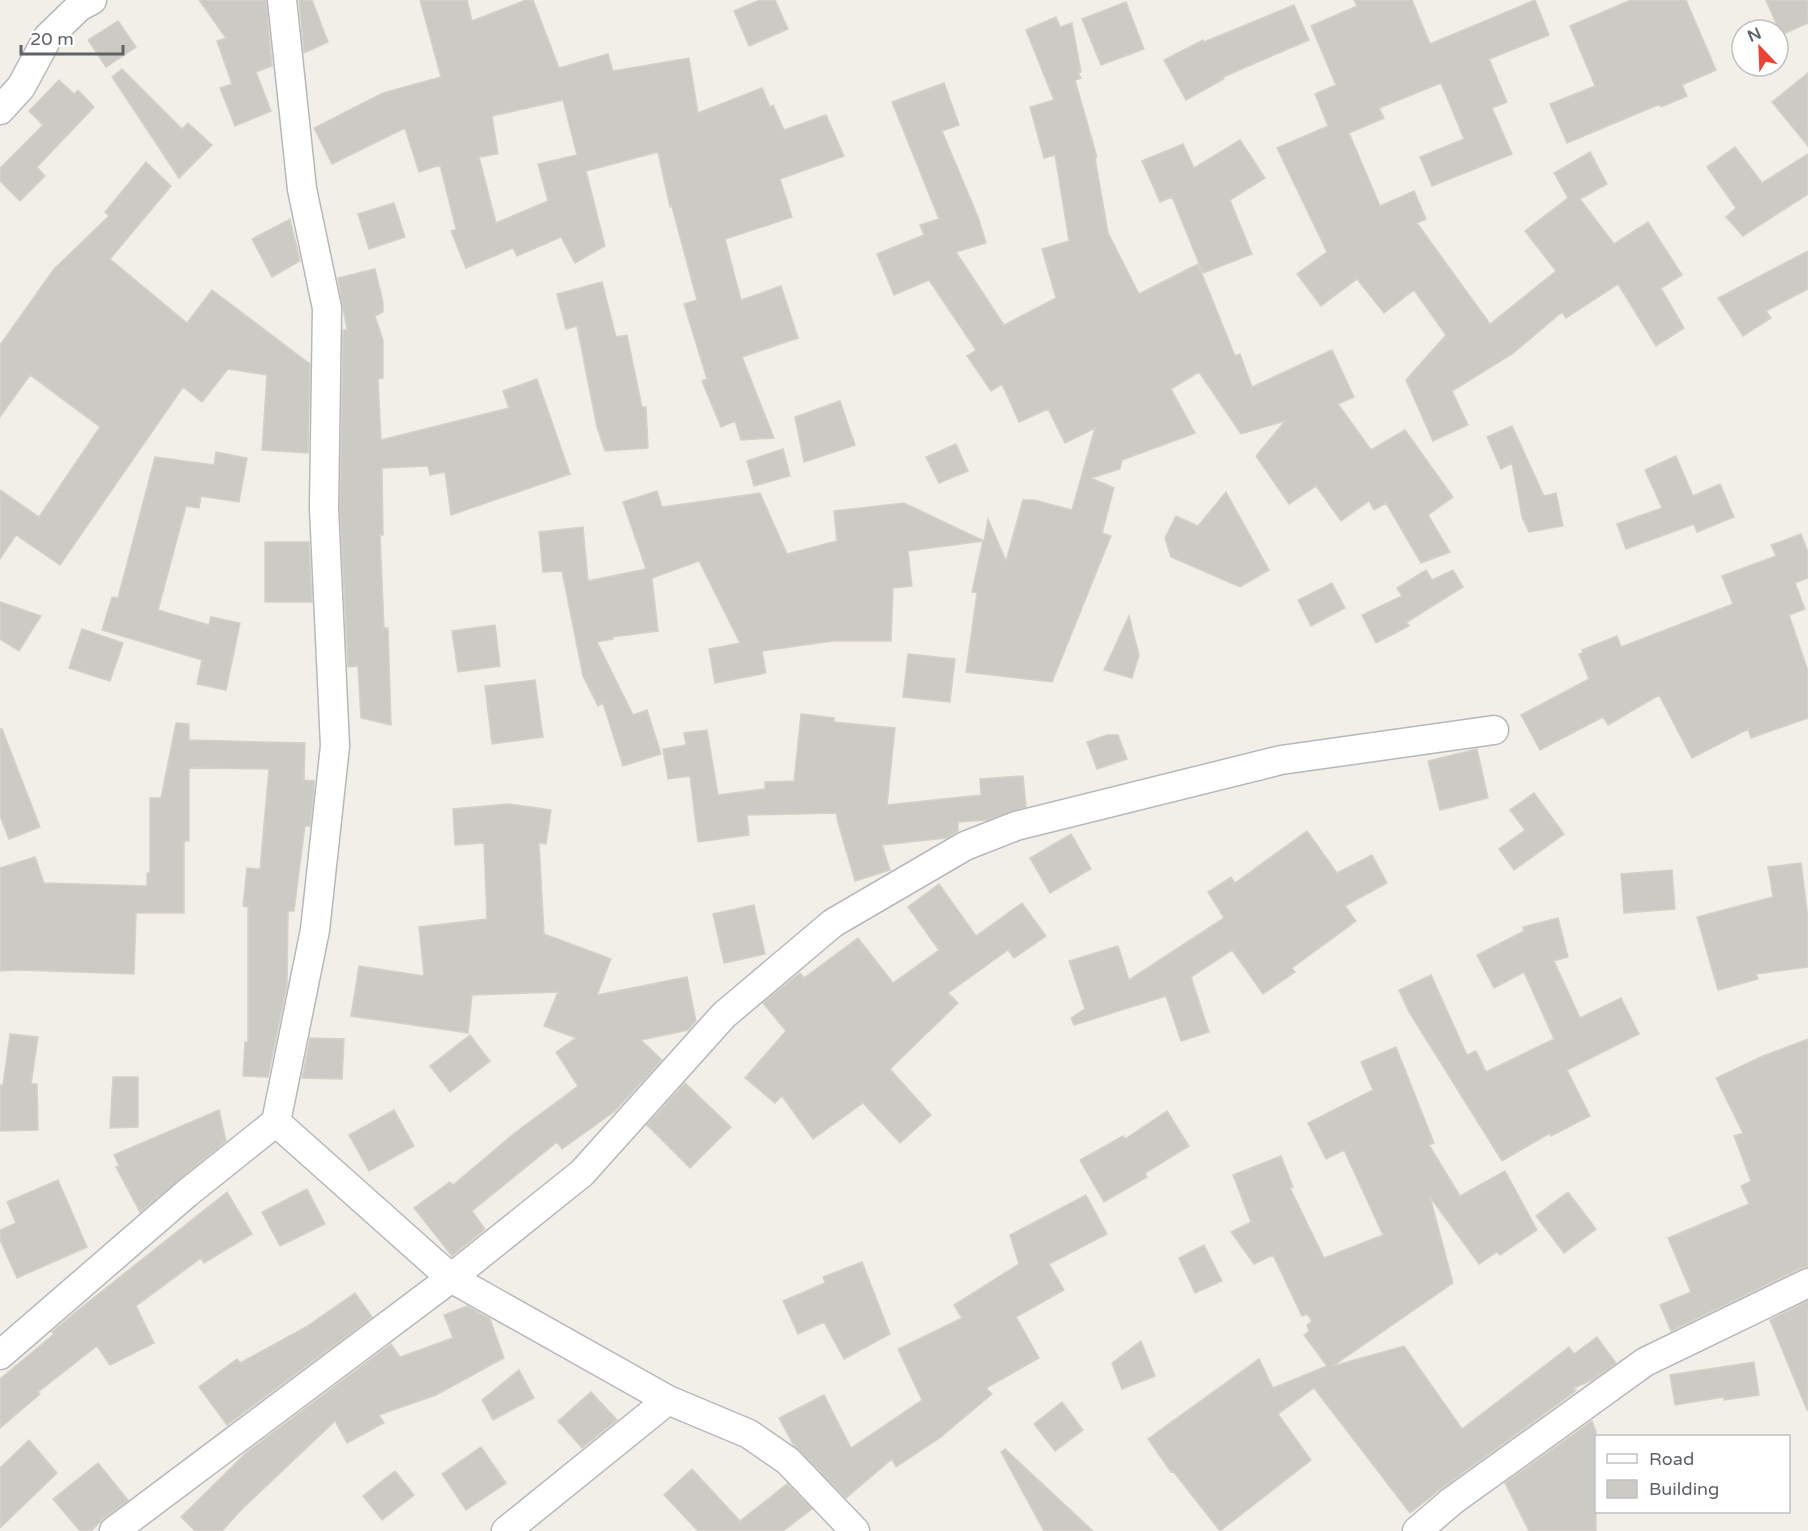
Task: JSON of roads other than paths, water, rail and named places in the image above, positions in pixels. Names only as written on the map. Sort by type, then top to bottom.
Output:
[{"type":"street","points":[[0,110],[21,87],[48,37],[79,7],[92,0]]},
{"type":"street","points":[[0,1355],[186,1194],[276,1122],[315,930],[334,746],[324,508],[327,308],[302,189],[282,0]]},
{"type":"street","points":[[114,1531],[451,1278],[582,1173],[724,1015],[833,923],[964,846],[1016,826],[1281,760],[1494,730]]},
{"type":"street","points":[[276,1122],[451,1278],[668,1400],[749,1434],[788,1461],[855,1531]]},
{"type":"street","points":[[1417,1531],[1452,1501],[1645,1362],[1808,1283]]},
{"type":"street","points":[[506,1531],[668,1400]]}]
